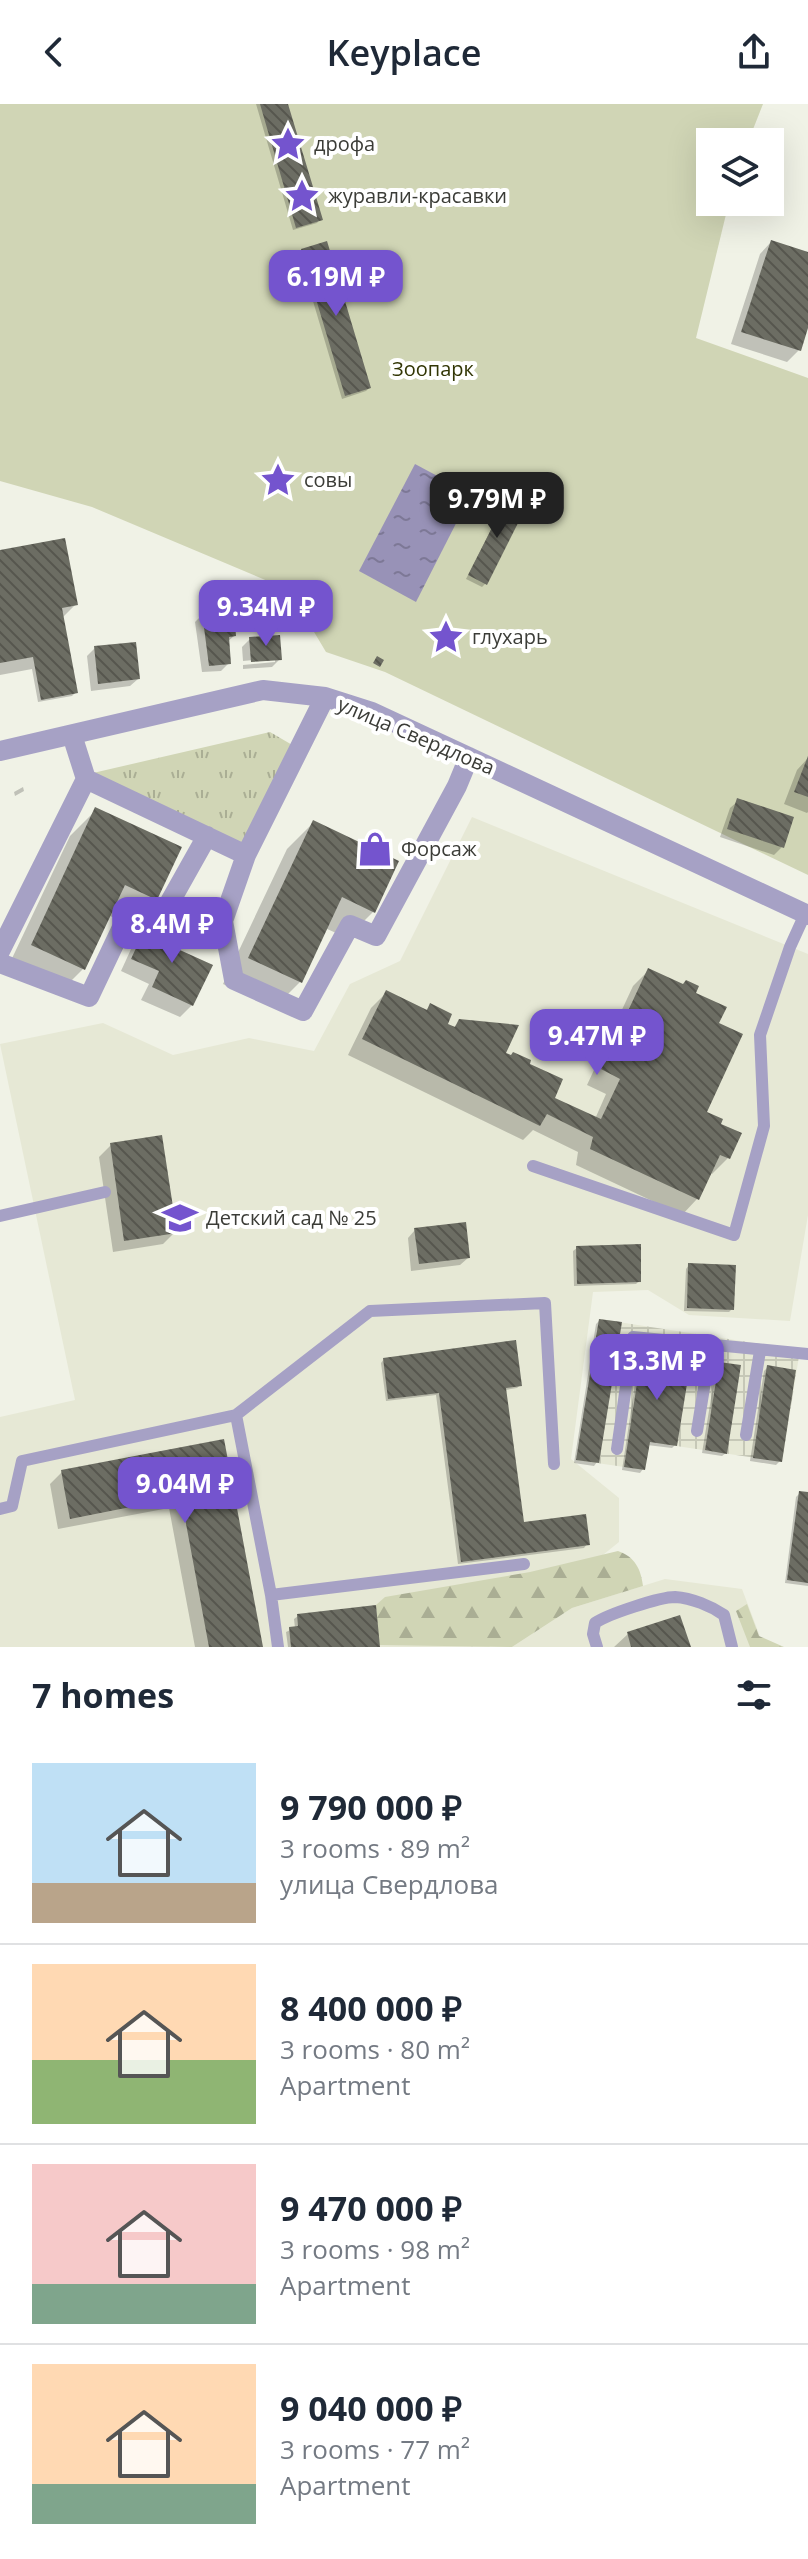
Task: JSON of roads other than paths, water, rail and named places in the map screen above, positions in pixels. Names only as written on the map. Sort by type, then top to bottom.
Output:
[{"type":"street","name":"улица Свердлова","points":[[0,751],[263,690],[325,697],[372,712],[807,914]]},
{"type":"street","points":[[325,697],[246,855],[223,921],[234,980],[303,1011],[350,925],[376,936],[457,786],[469,757]]},
{"type":"street","points":[[0,951],[86,779],[72,735]]},
{"type":"street","points":[[86,779],[246,855]]},
{"type":"street","points":[[0,963],[89,997],[126,919],[166,909],[207,836]]},
{"type":"lane","points":[[533,1166],[734,1235],[764,1126],[760,1035],[790,947],[807,914]]},
{"type":"lane","points":[[0,1216],[105,1192]]},
{"type":"lane","points":[[0,1509],[12,1506],[22,1461],[236,1415],[370,1311],[545,1303],[554,1464]]},
{"type":"lane","points":[[617,1449],[633,1337],[808,1354]]},
{"type":"lane","points":[[697,1431],[711,1345]]},
{"type":"lane","points":[[746,1435],[760,1351]]},
{"type":"lane","points":[[236,1415],[278,1647]]},
{"type":"lane","points":[[271,1595],[524,1564]]},
{"type":"lane","points":[[597,1647],[593,1634],[595,1623],[606,1615],[675,1597],[711,1606],[724,1615],[732,1647]]},
{"type":"water","points":[[415,464],[471,494],[416,602],[359,571]]},
{"type":"place","name":"дрофа","points":[[288,144]]},
{"type":"place","name":"журавли-красавки","points":[[302,196]]},
{"type":"place","name":"совы","points":[[278,480]]},
{"type":"place","name":"глухарь","points":[[446,637]]},
{"type":"place","name":"Форсаж","points":[[375,849]]},
{"type":"place","name":"Детский сад № 25","points":[[180,1218]]},
{"type":"park label","name":"Зоопарк","points":[[433,369]]}]
